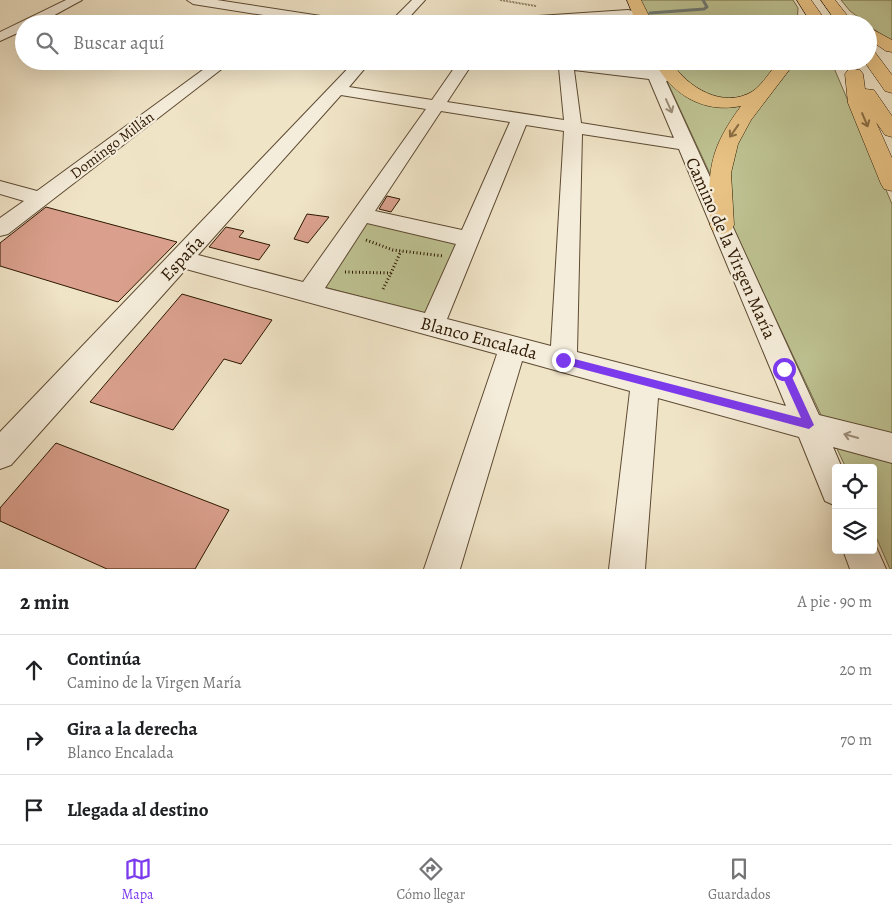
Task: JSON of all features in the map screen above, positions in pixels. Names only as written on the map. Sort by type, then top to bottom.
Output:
[{"type":"highway","points":[[806,3],[814,15]]},
{"type":"highway","points":[[831,4],[839,15]]},
{"type":"highway","points":[[831,4],[845,15]]},
{"type":"highway","points":[[877,38],[892,47]]},
{"type":"highway","points":[[877,67],[889,82]]},
{"type":"highway","points":[[660,70],[686,91],[712,101],[729,102],[745,100],[764,93]]},
{"type":"highway","points":[[722,225],[720,176],[723,156],[730,138],[781,70]]},
{"type":"highway","points":[[850,70],[858,103],[892,184]]},
{"type":"highway","points":[[851,70],[892,131]]},
{"type":"street","points":[[44,15],[76,0]]},
{"type":"street","points":[[193,0],[288,15],[301,5]]},
{"type":"street","points":[[404,15],[419,0]]},
{"type":"street","points":[[622,0],[631,13]]},
{"type":"street","points":[[603,15],[631,13]]},
{"type":"street","points":[[0,36],[15,29]]},
{"type":"street","name":"Domingo Millán","points":[[0,229],[213,70]]},
{"type":"street","name":"España","points":[[0,454],[356,70]]},
{"type":"street","points":[[308,293],[461,70]]},
{"type":"street","points":[[563,360],[573,128],[567,70]]},
{"type":"street","name":"Camino de la Virgen María","points":[[659,70],[686,146],[832,480]]},
{"type":"street","points":[[338,90],[686,146]]},
{"type":"street","points":[[432,326],[520,119]]},
{"type":"street","points":[[0,187],[40,199]]},
{"type":"street","points":[[362,215],[469,239]]},
{"type":"street","name":"Blanco Encalada","points":[[182,259],[892,448]]},
{"type":"street","points":[[442,569],[513,347]]},
{"type":"street","points":[[627,569],[645,382]]},
{"type":"street","points":[[862,554],[868,569]]},
{"type":"path","points":[[361,238],[402,251],[443,256]]},
{"type":"path","points":[[440,265],[447,248]]},
{"type":"path","points":[[383,289],[402,251]]},
{"type":"path","points":[[344,265],[340,272],[391,273]]},
{"type":"green space","points":[[639,0],[793,0],[798,8],[798,15],[646,15]]},
{"type":"green space","points":[[841,0],[892,0],[892,43],[877,32],[877,15],[855,15]]},
{"type":"green space","points":[[676,70],[773,70],[757,90],[740,97],[726,99],[697,92]]},
{"type":"green space","points":[[789,70],[835,70],[892,204],[892,569],[890,569],[877,539],[877,464],[844,464],[731,224],[730,158],[747,124]]},
{"type":"green space","points":[[666,79],[731,107],[747,106],[711,176]]},
{"type":"green space","points":[[363,219],[462,242],[430,315],[320,286]]},
{"type":"building","points":[[387,196],[400,199],[391,212],[379,209]]},
{"type":"building","points":[[46,207],[177,242],[118,302],[0,266],[0,243]]},
{"type":"building","points":[[307,214],[329,217],[308,243],[294,239]]},
{"type":"building","points":[[226,227],[244,231],[239,237],[270,245],[259,260],[209,247]]},
{"type":"building","points":[[182,294],[272,320],[241,364],[224,359],[173,430],[90,402]]},
{"type":"building","points":[[56,443],[229,510],[195,569],[107,569],[0,521],[0,508]]},
{"type":"waterway","points":[[650,13],[704,9],[707,7],[703,0]]},
{"type":"route","points":[[563,360],[809,425],[784,369]]}]
